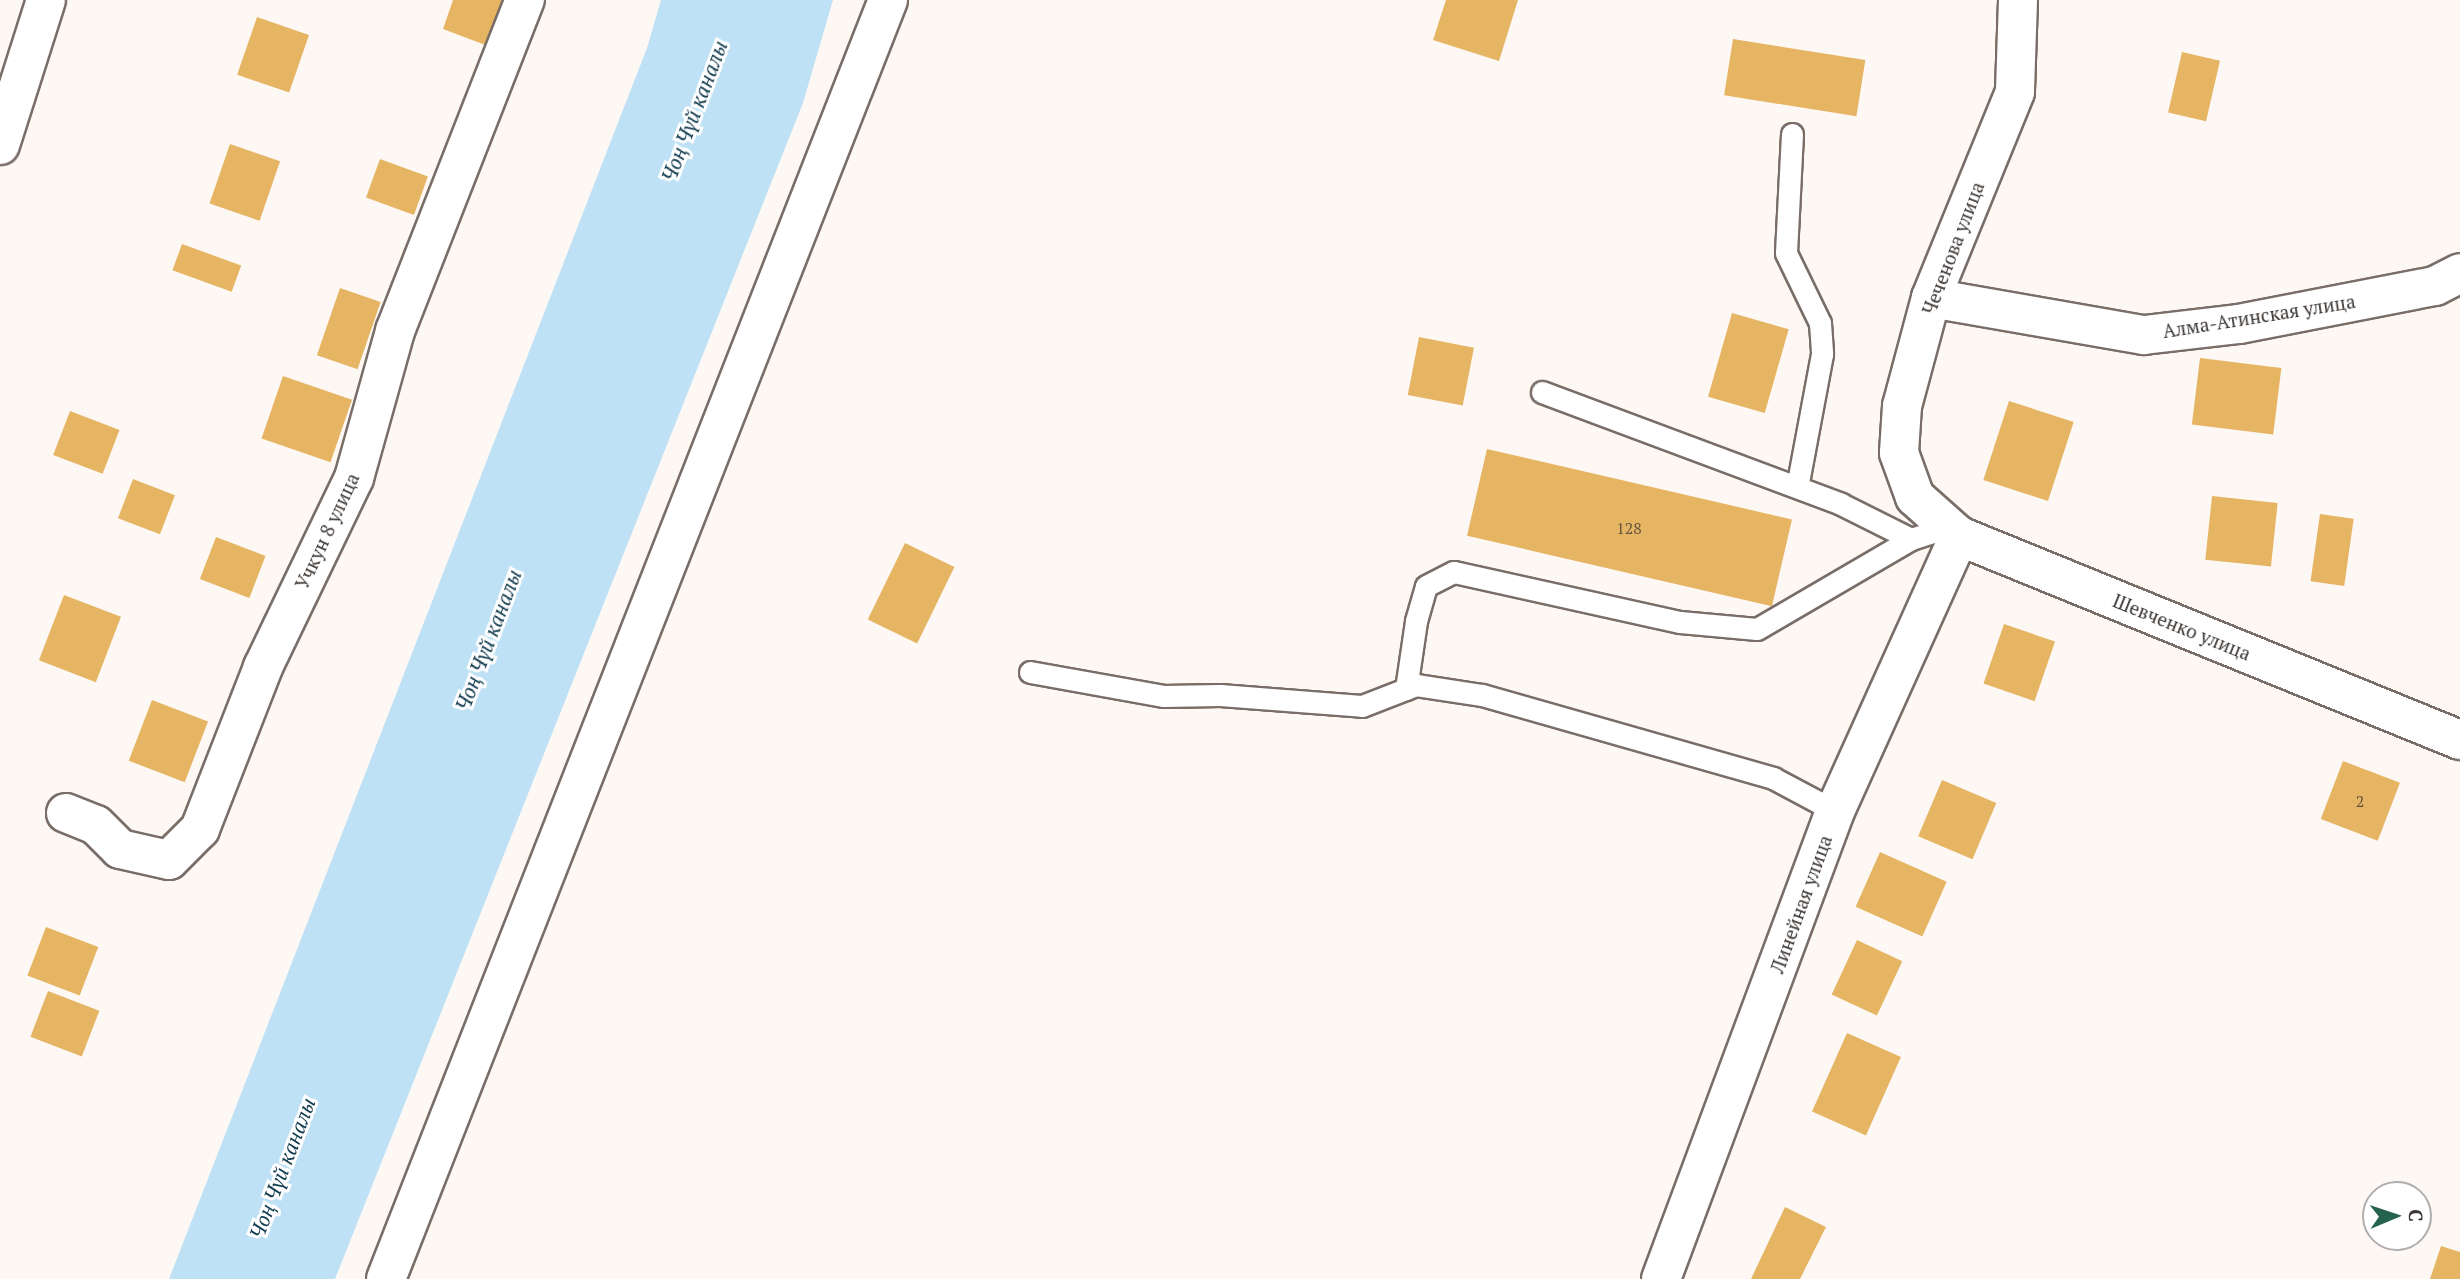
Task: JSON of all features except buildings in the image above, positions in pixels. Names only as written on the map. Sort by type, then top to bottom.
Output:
[{"type":"street","points":[[0,145],[46,0]]},
{"type":"street","name":"Учкун 8 улица","points":[[66,813],[96,825],[120,849],[169,860],[200,829],[263,667],[354,478],[395,331],[525,0]]},
{"type":"street","points":[[386,1279],[888,0]]},
{"type":"street","name":"Чеченова улица","points":[[1915,497],[1899,453],[1902,406],[1931,298],[2015,92],[2018,0]]},
{"type":"street","name":"Алма-Атинская улица","points":[[1931,298],[2144,335],[2239,324],[2422,289],[2460,273]]},
{"type":"street","name":"Шевченко улица","points":[[1915,497],[1954,532],[2460,740]]},
{"type":"street","name":"Линейная улица","points":[[1661,1279],[1836,811],[1954,532]]},
{"type":"lane","points":[[1792,134],[1786,253],[1820,323],[1822,354],[1797,487]]},
{"type":"lane","points":[[1542,392],[1797,487],[1911,539]]},
{"type":"lane","points":[[1406,689],[1416,621],[1426,586],[1454,572],[1680,622],[1757,629],[1911,539],[1954,532]]},
{"type":"lane","points":[[1030,672],[1163,696],[1220,695],[1362,706],[1416,685],[1482,695],[1773,778],[1836,811]]},
{"type":"water","name":"Чоң Чүй каналы","points":[[661,0],[833,0],[803,103],[335,1279],[169,1279],[647,48]]}]
